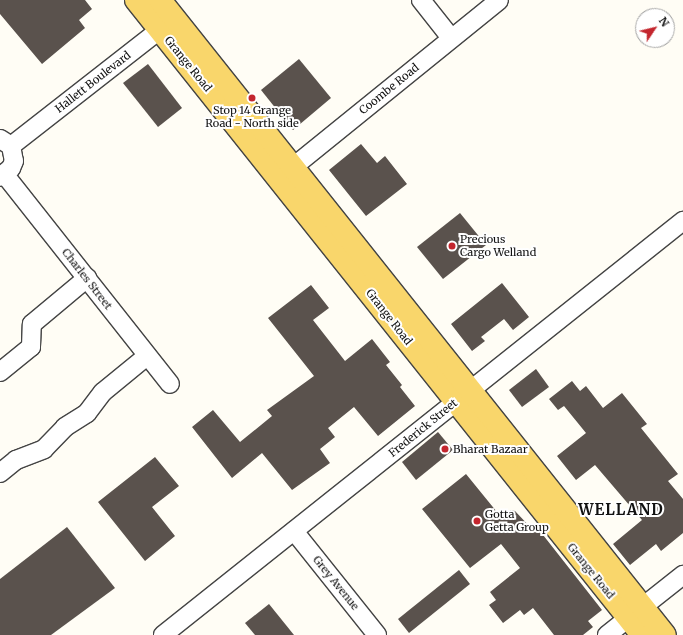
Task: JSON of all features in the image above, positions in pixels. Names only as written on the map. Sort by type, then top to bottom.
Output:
[{"type":"main road","name":"Grange Road","points":[[136,0],[167,24],[636,612],[665,635]]},
{"type":"main road","name":"Grange Road","points":[[160,0],[167,24]]},
{"type":"main road","name":"Grange Road","points":[[636,612],[642,635]]},
{"type":"street","points":[[421,0],[451,38]]},
{"type":"street","name":"Coombe Road","points":[[286,172],[499,0]]},
{"type":"street","name":"Hallett Boulevard","points":[[5,143],[167,24]]},
{"type":"street","points":[[2,176],[14,161],[5,143]]},
{"type":"street","name":"Charles Street","points":[[2,176],[87,278],[170,384]]},
{"type":"street","name":"Frederick Street","points":[[163,635],[683,221]]},
{"type":"street","points":[[0,372],[31,347],[32,324],[87,278]]},
{"type":"street","points":[[0,473],[16,460],[44,449],[65,427],[87,413],[102,392],[147,356]]},
{"type":"street","name":"Grey Avenue","points":[[294,531],[377,635]]},
{"type":"street","points":[[607,635],[683,575]]},
{"type":"building","points":[[0,0],[85,0],[92,9],[79,20],[85,28],[42,64],[0,14]]},
{"type":"building","points":[[299,59],[331,98],[293,130],[261,90]]},
{"type":"building","points":[[148,64],[182,108],[158,127],[123,83]]},
{"type":"building","points":[[361,144],[377,163],[385,156],[407,184],[366,216],[329,170]]},
{"type":"building","name":"Precious Cargo Welland","points":[[460,213],[486,245],[443,279],[417,247]]},
{"type":"building","points":[[502,283],[529,317],[513,330],[504,319],[481,337],[485,341],[472,351],[451,324]]},
{"type":"building","points":[[311,285],[329,308],[313,320],[345,361],[372,339],[390,362],[386,365],[402,385],[400,387],[415,406],[378,436],[354,407],[328,428],[335,437],[320,449],[330,463],[292,490],[262,453],[232,478],[192,427],[213,410],[240,442],[272,416],[267,410],[314,376],[268,318]]},
{"type":"building","points":[[536,369],[549,387],[522,407],[509,390]]},
{"type":"building","points":[[572,381],[580,391],[586,386],[603,408],[622,393],[647,424],[641,428],[678,474],[668,481],[683,499],[683,533],[661,551],[656,544],[630,565],[613,544],[642,520],[595,465],[576,480],[557,456],[586,433],[564,406],[558,410],[549,399]]},
{"type":"building","points":[[438,432],[453,450],[416,480],[402,462]]},
{"type":"building","points":[[155,457],[179,486],[152,507],[175,536],[145,561],[98,502]]},
{"type":"building","points":[[466,474],[501,517],[510,510],[515,511],[532,529],[536,526],[602,610],[588,621],[593,627],[583,635],[554,635],[533,608],[524,615],[520,610],[503,623],[489,605],[496,600],[490,592],[520,568],[501,544],[470,568],[422,509]]},
{"type":"building","points":[[67,527],[115,588],[51,635],[0,635],[0,579]]},
{"type":"building","points":[[459,570],[470,584],[409,633],[398,619]]},
{"type":"building","points":[[269,604],[294,635],[255,635],[245,623]]},
{"type":"place","name":"Stop 14 Grange Road - North side","points":[[252,98]]},
{"type":"place","name":"Precious Cargo Welland","points":[[452,246]]},
{"type":"place","name":"Bharat Bazaar","points":[[445,449]]},
{"type":"place","name":"Gotta Getta Group","points":[[477,521]]},
{"type":"district","name":"WELLAND","points":[[621,510]]}]
